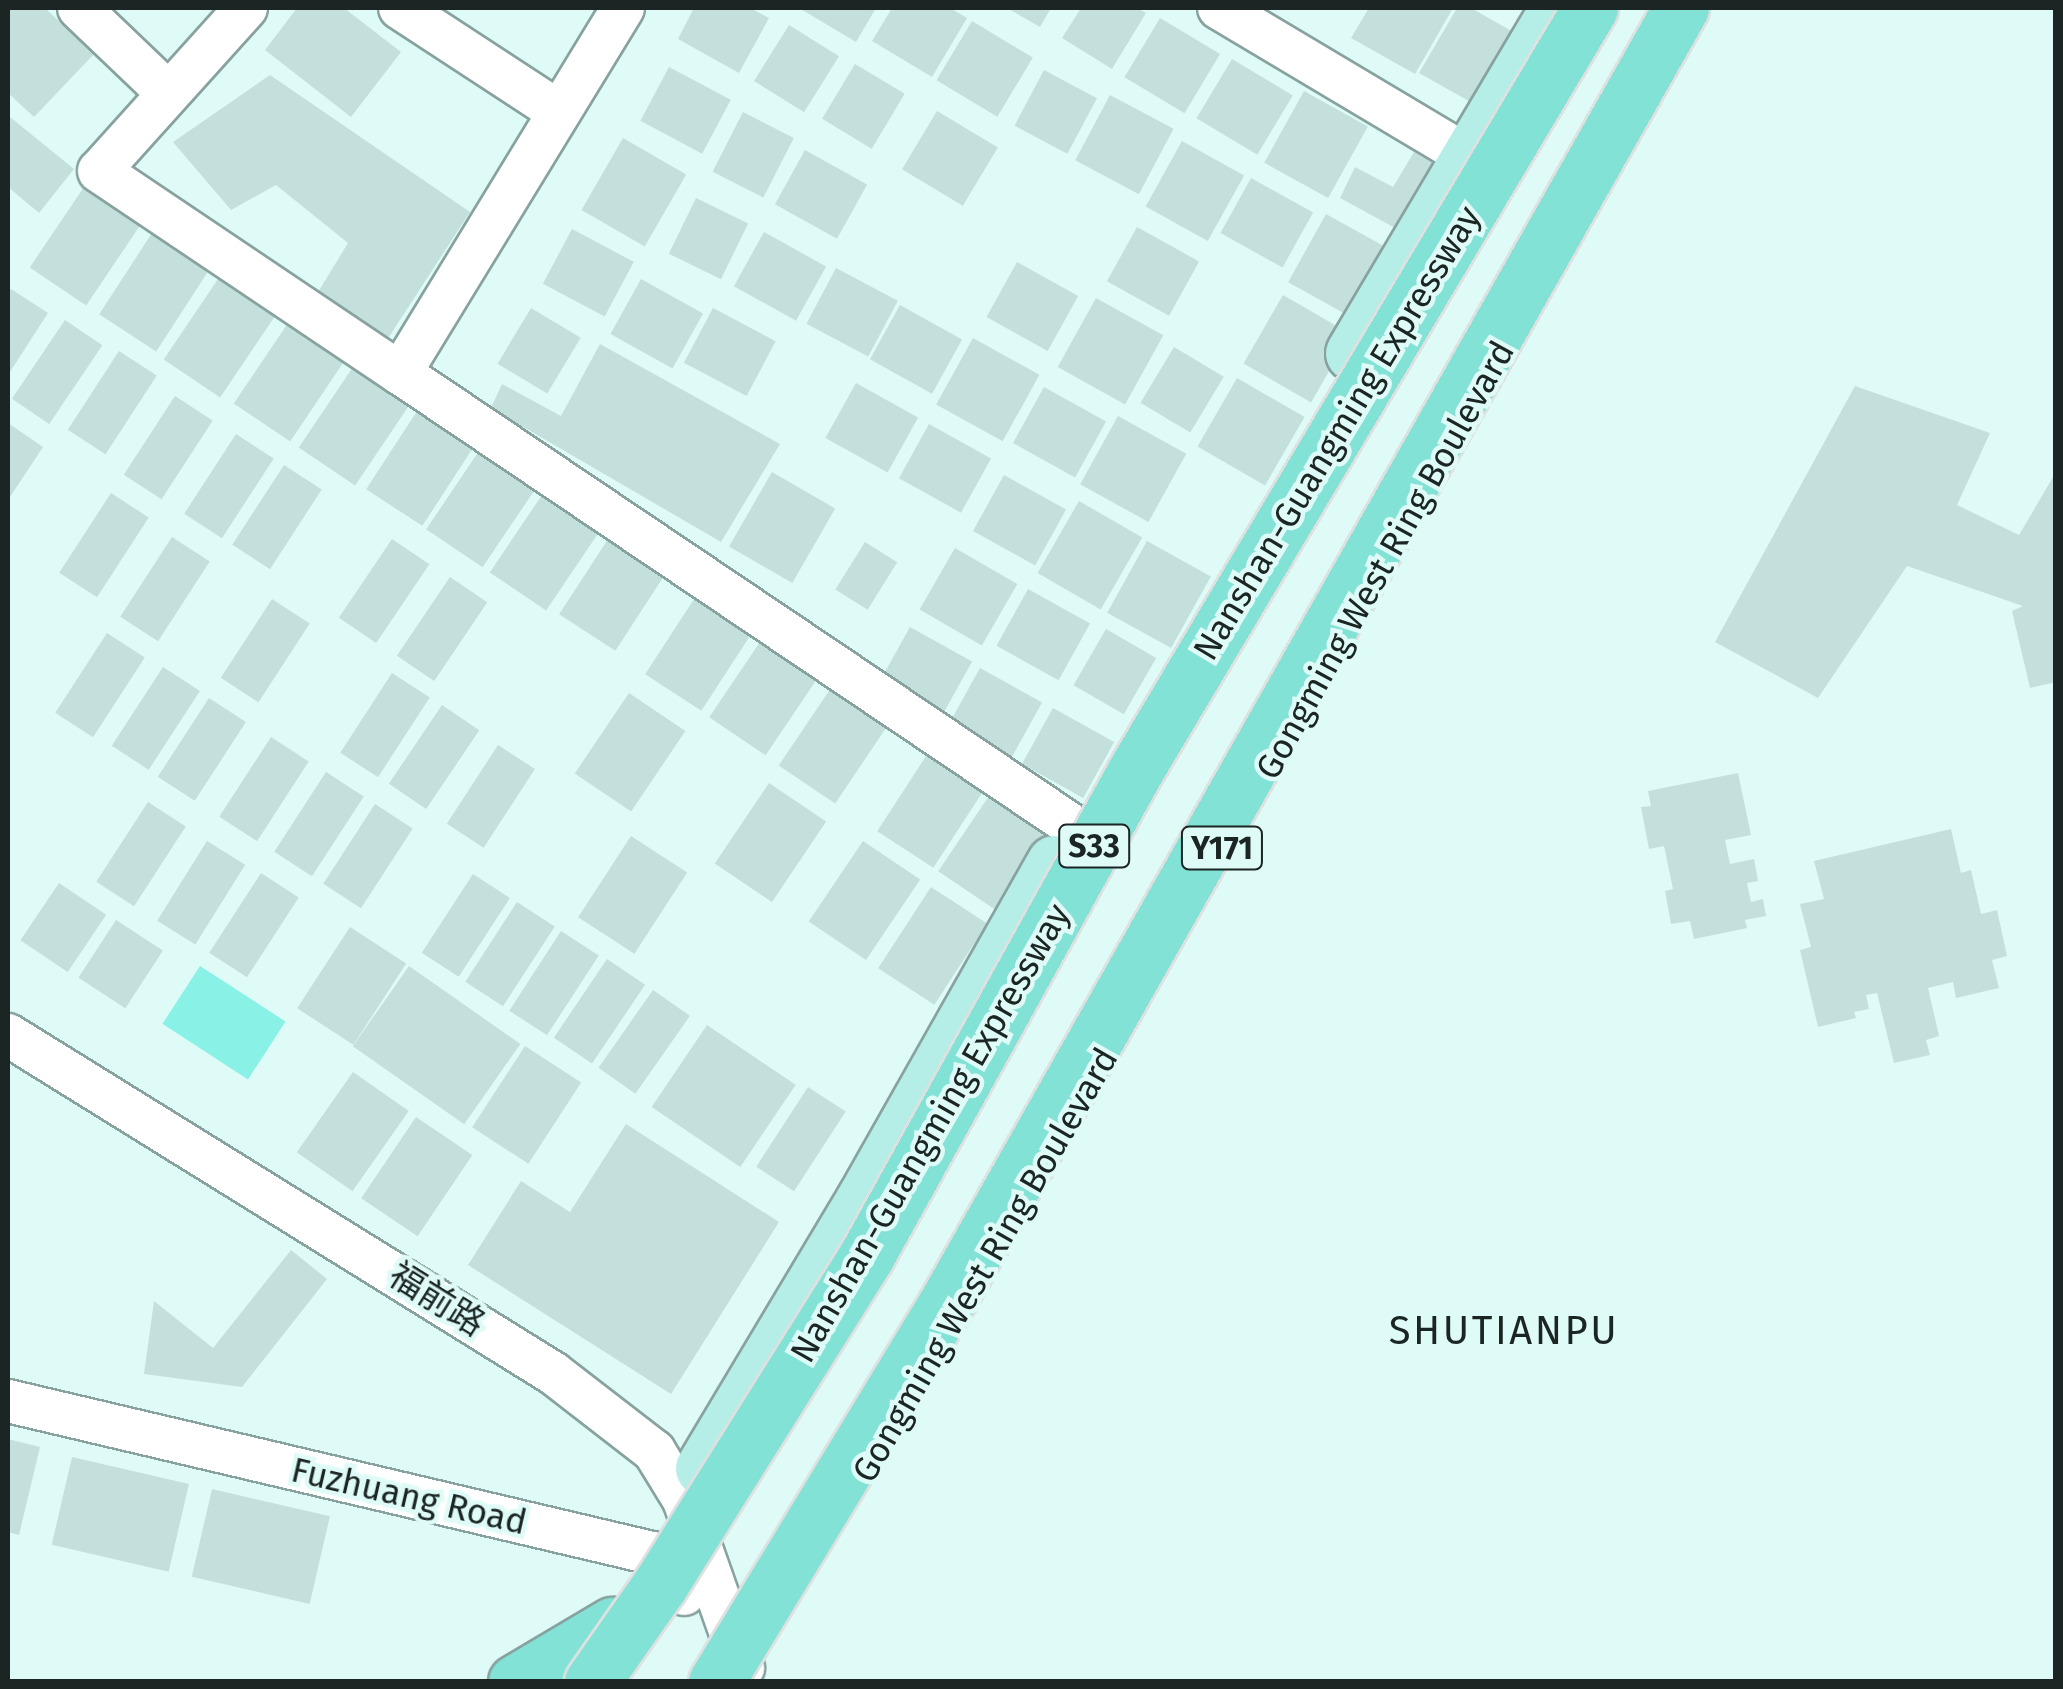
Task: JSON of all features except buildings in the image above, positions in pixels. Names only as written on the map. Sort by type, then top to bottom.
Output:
[{"type":"highway","name":"Nanshan-Guangming Expressway","points":[[592,1682],[660,1585],[867,1255],[1137,768],[1590,8]]},
{"type":"highway","name":"S33","points":[[739,1680],[943,1309],[1681,8]]},
{"type":"highway","points":[[516,1682],[612,1625]]},
{"type":"main road","points":[[580,1682],[652,1553],[864,1200],[1074,827],[1558,8]]},
{"type":"main road","name":"Gongming West Ring Boulevard","points":[[739,1680],[920,1385],[1696,8]]},
{"type":"street","points":[[79,8],[168,93]]},
{"type":"street","points":[[246,8],[99,171],[1074,827]]},
{"type":"street","points":[[400,8],[559,112]]},
{"type":"street","points":[[400,373],[622,8]]},
{"type":"street","points":[[1219,8],[1468,157]]},
{"type":"street","name":"福前路","points":[[8,1036],[553,1373],[654,1452],[684,1500],[739,1680]]},
{"type":"street","name":"Fuzhuang Road","points":[[8,1401],[652,1553]]},
{"type":"street","points":[[652,1553],[739,1680]]},
{"type":"shaded area","points":[[200,966],[286,1022],[248,1079],[162,1024]]},
{"type":"district","name":"SHUTIANPU","points":[[1504,1331]]}]
